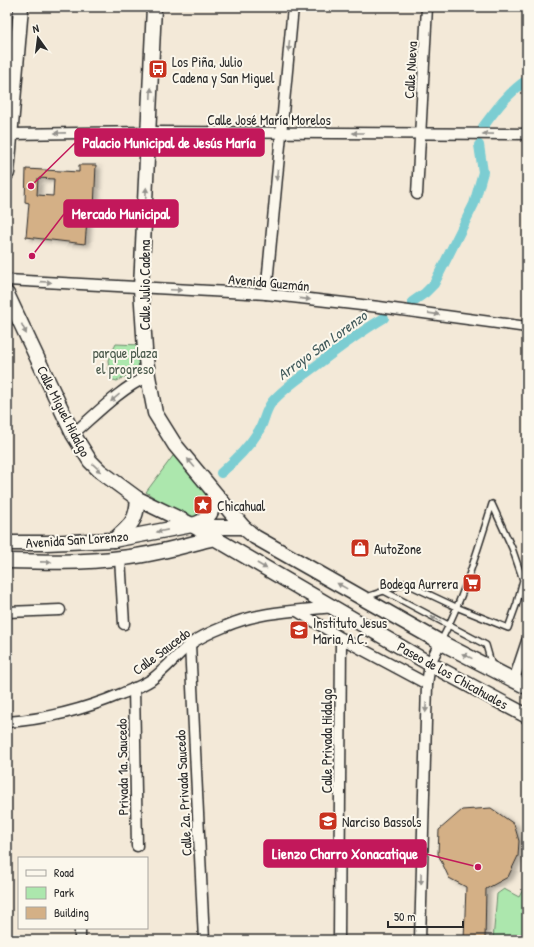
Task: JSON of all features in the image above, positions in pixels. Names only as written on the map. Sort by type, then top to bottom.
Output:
[{"type":"main road","points":[[7,173],[21,7]]},
{"type":"main road","name":"Calle Julio Cadena","points":[[154,7],[141,288],[148,376],[155,413],[175,445],[204,478],[214,494]]},
{"type":"main road","name":"Calle Miguel Hidalgo","points":[[7,294],[73,434],[90,461],[138,499],[192,525]]},
{"type":"main road","points":[[192,525],[200,523],[210,516],[213,508],[214,494]]},
{"type":"main road","name":"Paseo de los Chicahuales","points":[[214,494],[243,527],[255,537],[440,642],[527,687]]},
{"type":"main road","points":[[113,540],[131,524],[137,514],[138,499]]},
{"type":"main road","name":"Paseo de los Chicahuales","points":[[192,525],[430,664],[527,716]]},
{"type":"main road","name":"Avenida San Lorenzo","points":[[7,543],[113,540],[192,525],[212,527],[243,527]]},
{"type":"main road","points":[[238,552],[237,544],[241,538],[255,537]]},
{"type":"main road","name":"Avenida San Lorenzo","points":[[7,561],[59,562],[120,558],[148,554],[214,538]]},
{"type":"street","points":[[266,294],[293,7]]},
{"type":"street","name":"Calle Nueva","points":[[417,194],[422,133],[427,7]]},
{"type":"street","name":"Calle José María Morelos","points":[[9,143],[149,132],[281,134],[527,134]]},
{"type":"street","name":"Avenida Guzmán","points":[[7,280],[266,294],[379,306],[527,327]]},
{"type":"street","points":[[73,434],[120,394],[137,381],[148,376]]},
{"type":"street","points":[[120,558],[124,624]]},
{"type":"street","name":"Calle Saucedo","points":[[7,722],[31,720],[72,712],[98,704],[151,680],[190,644],[246,618],[333,607]]},
{"type":"street","points":[[7,612],[60,610]]},
{"type":"street","name":"Paseo de los Chicahuales","points":[[297,611],[341,638],[427,684]]},
{"type":"street","name":"Calle Privada Hidalgo","points":[[339,940],[341,638]]},
{"type":"street","points":[[514,680],[527,641]]},
{"type":"street","points":[[420,940],[427,684],[430,664],[440,642]]},
{"type":"street","name":"Calle 2a. Privada Saucedo","points":[[190,644],[204,940]]},
{"type":"street","name":"Privada 1a. Saucedo","points":[[134,688],[137,846]]},
{"type":"street","points":[[80,929],[80,940]]},
{"type":"lane","points":[[363,598],[405,583],[456,607],[508,628],[523,580],[512,548],[492,504],[473,563],[456,607],[449,626],[440,642]]},
{"type":"lane","points":[[384,591],[486,645],[493,669]]},
{"type":"green space","name":"parque plaza el progreso","points":[[116,344],[141,345],[140,369],[117,381],[110,379],[108,360]]},
{"type":"green space","points":[[176,452],[206,490],[209,507],[192,518],[171,509],[146,492]]},
{"type":"green space","points":[[527,882],[527,940],[493,940],[497,894],[504,889],[519,897]]},
{"type":"building","points":[[79,165],[96,165],[94,209],[88,209],[85,244],[26,237],[29,203],[25,202],[26,169],[79,172]],"holes":[[[38,178],[54,179],[53,196],[37,195]]]},
{"type":"building","points":[[491,808],[514,824],[519,841],[518,856],[508,877],[486,889],[485,940],[464,940],[466,887],[449,878],[438,854],[439,830],[462,810]]},
{"type":"waterway","name":"Arroyo San Lorenzo","points":[[483,127],[509,95],[527,80]]},
{"type":"waterway","name":"Arroyo San Lorenzo","points":[[412,302],[425,293],[434,284],[474,204],[483,172],[479,145]]},
{"type":"waterway","name":"Arroyo San Lorenzo","points":[[221,473],[250,443],[260,428],[269,406],[282,392],[293,382],[350,340],[384,318]]},
{"type":"place","name":"Los Piña, Julio Cadena y San Miguel","points":[[158,69]]},
{"type":"place","name":"Palacio Municipal de Jesús María","points":[[31,186]]},
{"type":"place","name":"Mercado Municipal","points":[[32,256]]},
{"type":"place","name":"Chicahual","points":[[203,505]]},
{"type":"place","name":"AutoZone","points":[[360,548]]},
{"type":"place","name":"Bodega Aurrera","points":[[472,583]]},
{"type":"place","name":"Instituto Jesus Maria, A.C.","points":[[299,630]]},
{"type":"place","name":"Narciso Bassols","points":[[328,821]]},
{"type":"place","name":"Lienzo Charro Xonacatique","points":[[478,867]]}]
